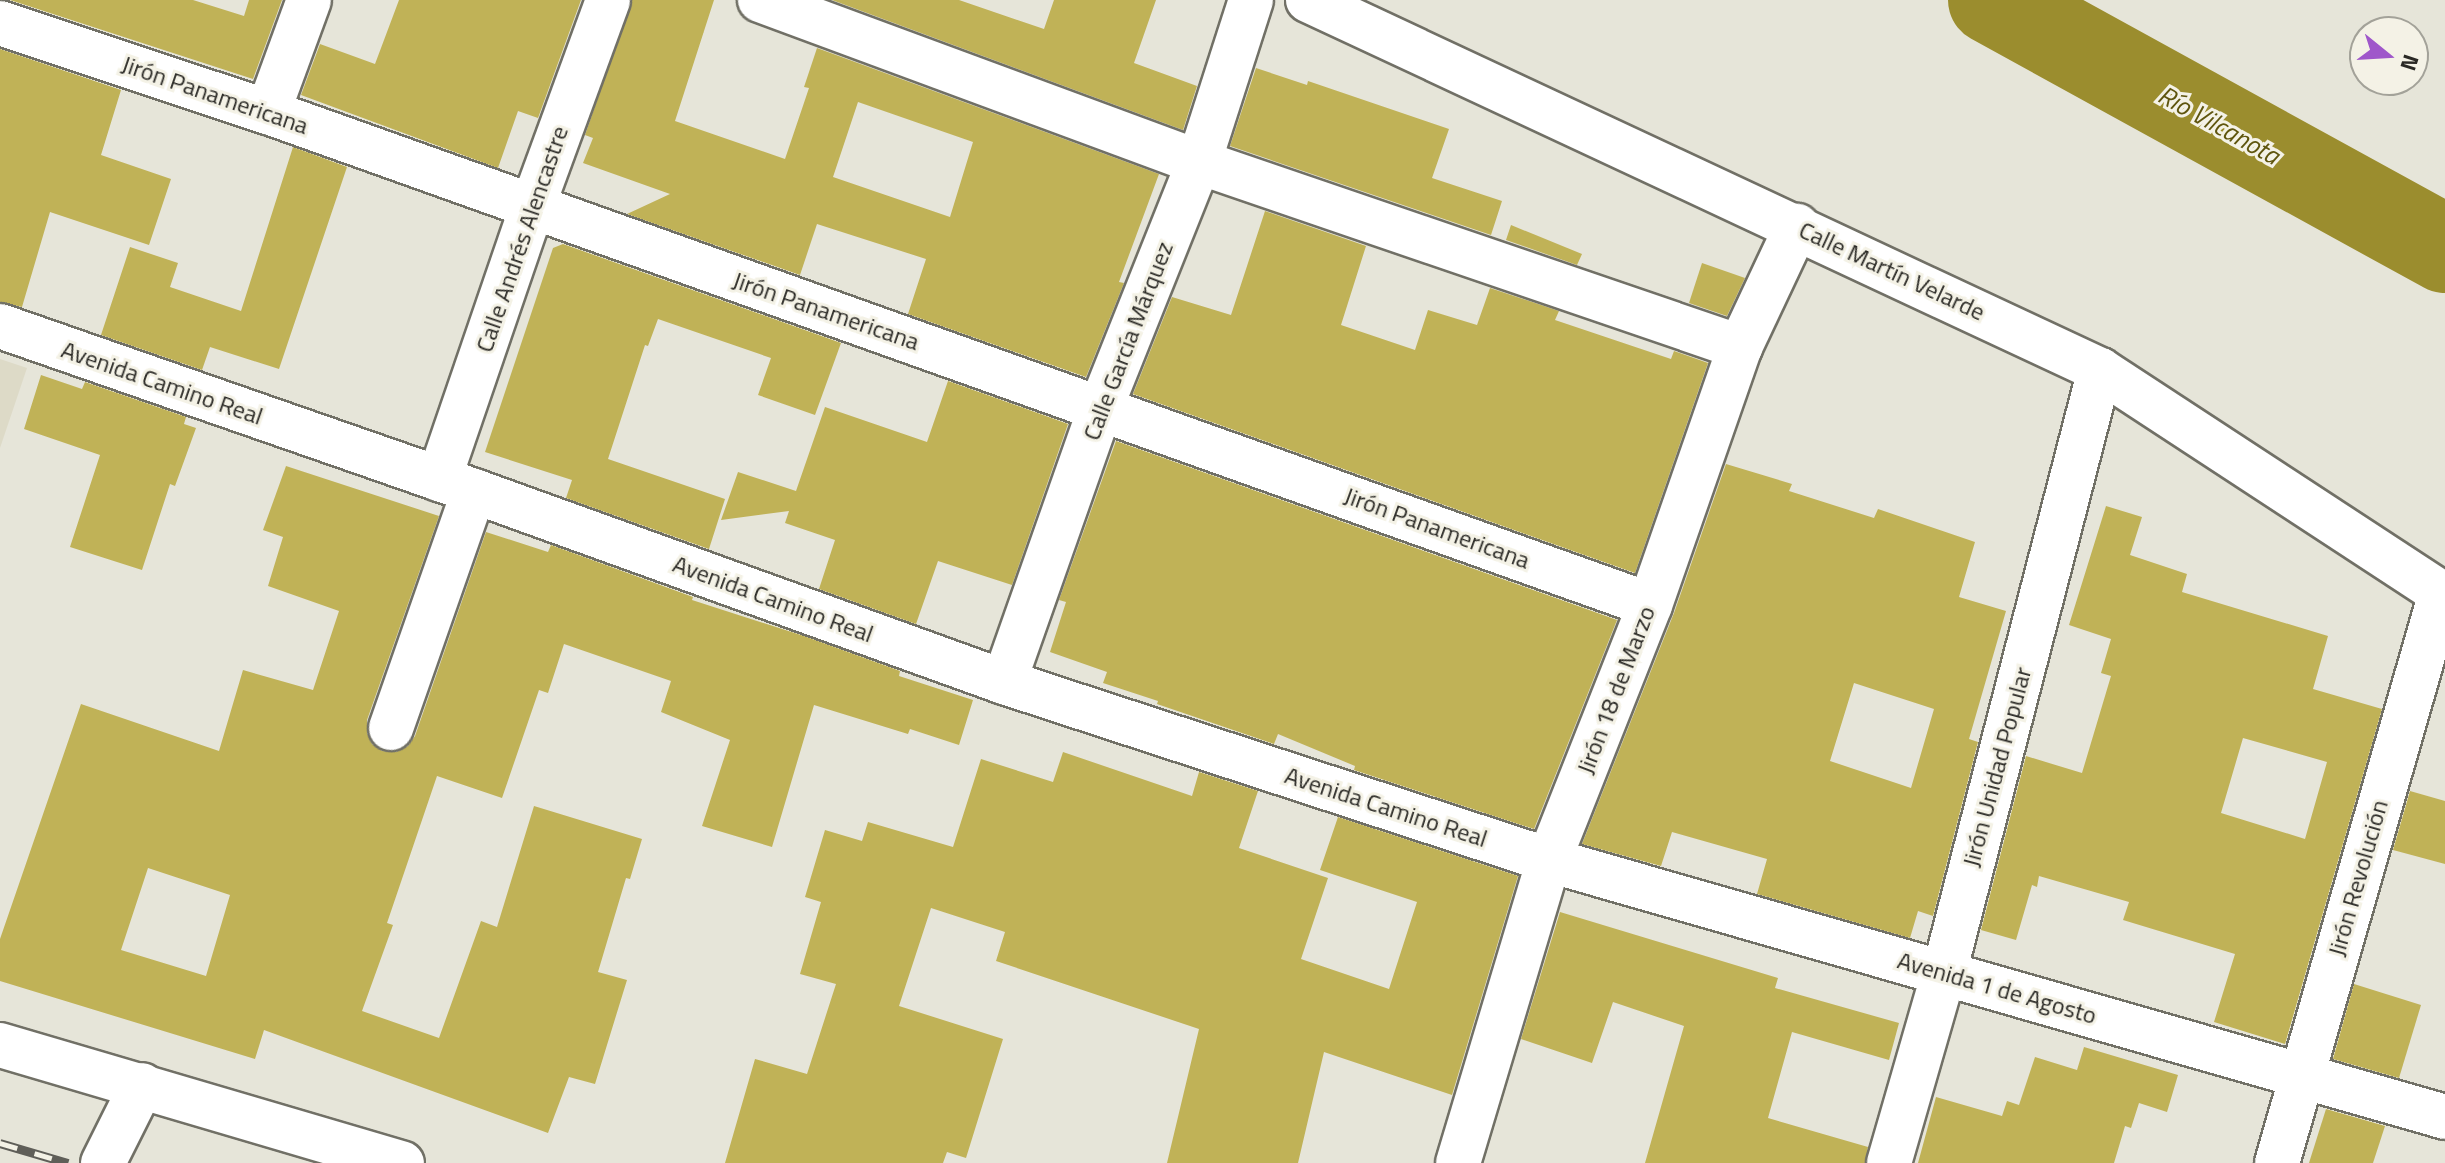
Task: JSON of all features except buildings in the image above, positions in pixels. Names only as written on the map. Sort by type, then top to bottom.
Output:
[{"type":"street","points":[[268,112],[309,0]]},
{"type":"street","name":"Calle Andrés Alencastre","points":[[391,728],[532,208],[608,0]]},
{"type":"street","points":[[760,0],[1199,162],[1740,347]]},
{"type":"street","name":"Calle García Márquez","points":[[1004,682],[1101,407],[1199,162],[1251,0]]},
{"type":"street","name":"Calle Martín Velarde","points":[[1308,0],[2100,370],[2443,595]]},
{"type":"street","name":"Jirón Panamericana","points":[[15,17],[532,208],[1101,407],[1650,605]]},
{"type":"street","name":"Jirón 18 de Marzo","points":[[1458,1163],[1549,860],[1650,605],[1740,347],[1797,226]]},
{"type":"street","name":"Avenida Camino Real","points":[[0,326],[456,485],[1004,682],[1549,860]]},
{"type":"street","name":"Jirón Unidad Popular","points":[[1889,1163],[1944,973],[2100,370]]},
{"type":"street","name":"Jirón Revolución","points":[[2277,1163],[2300,1075],[2443,595]]},
{"type":"street","name":"Avenida 1 de Agosto","points":[[1549,860],[2445,1117]]},
{"type":"street","points":[[0,1045],[402,1163]]},
{"type":"street","points":[[103,1163],[142,1085]]},
{"type":"shaded area","points":[[0,359],[27,368],[0,448]]},
{"type":"waterway","name":"Río Vilcanota","points":[[1992,0],[2445,249]]},
{"type":"railway","points":[[0,1143],[68,1163]]}]
